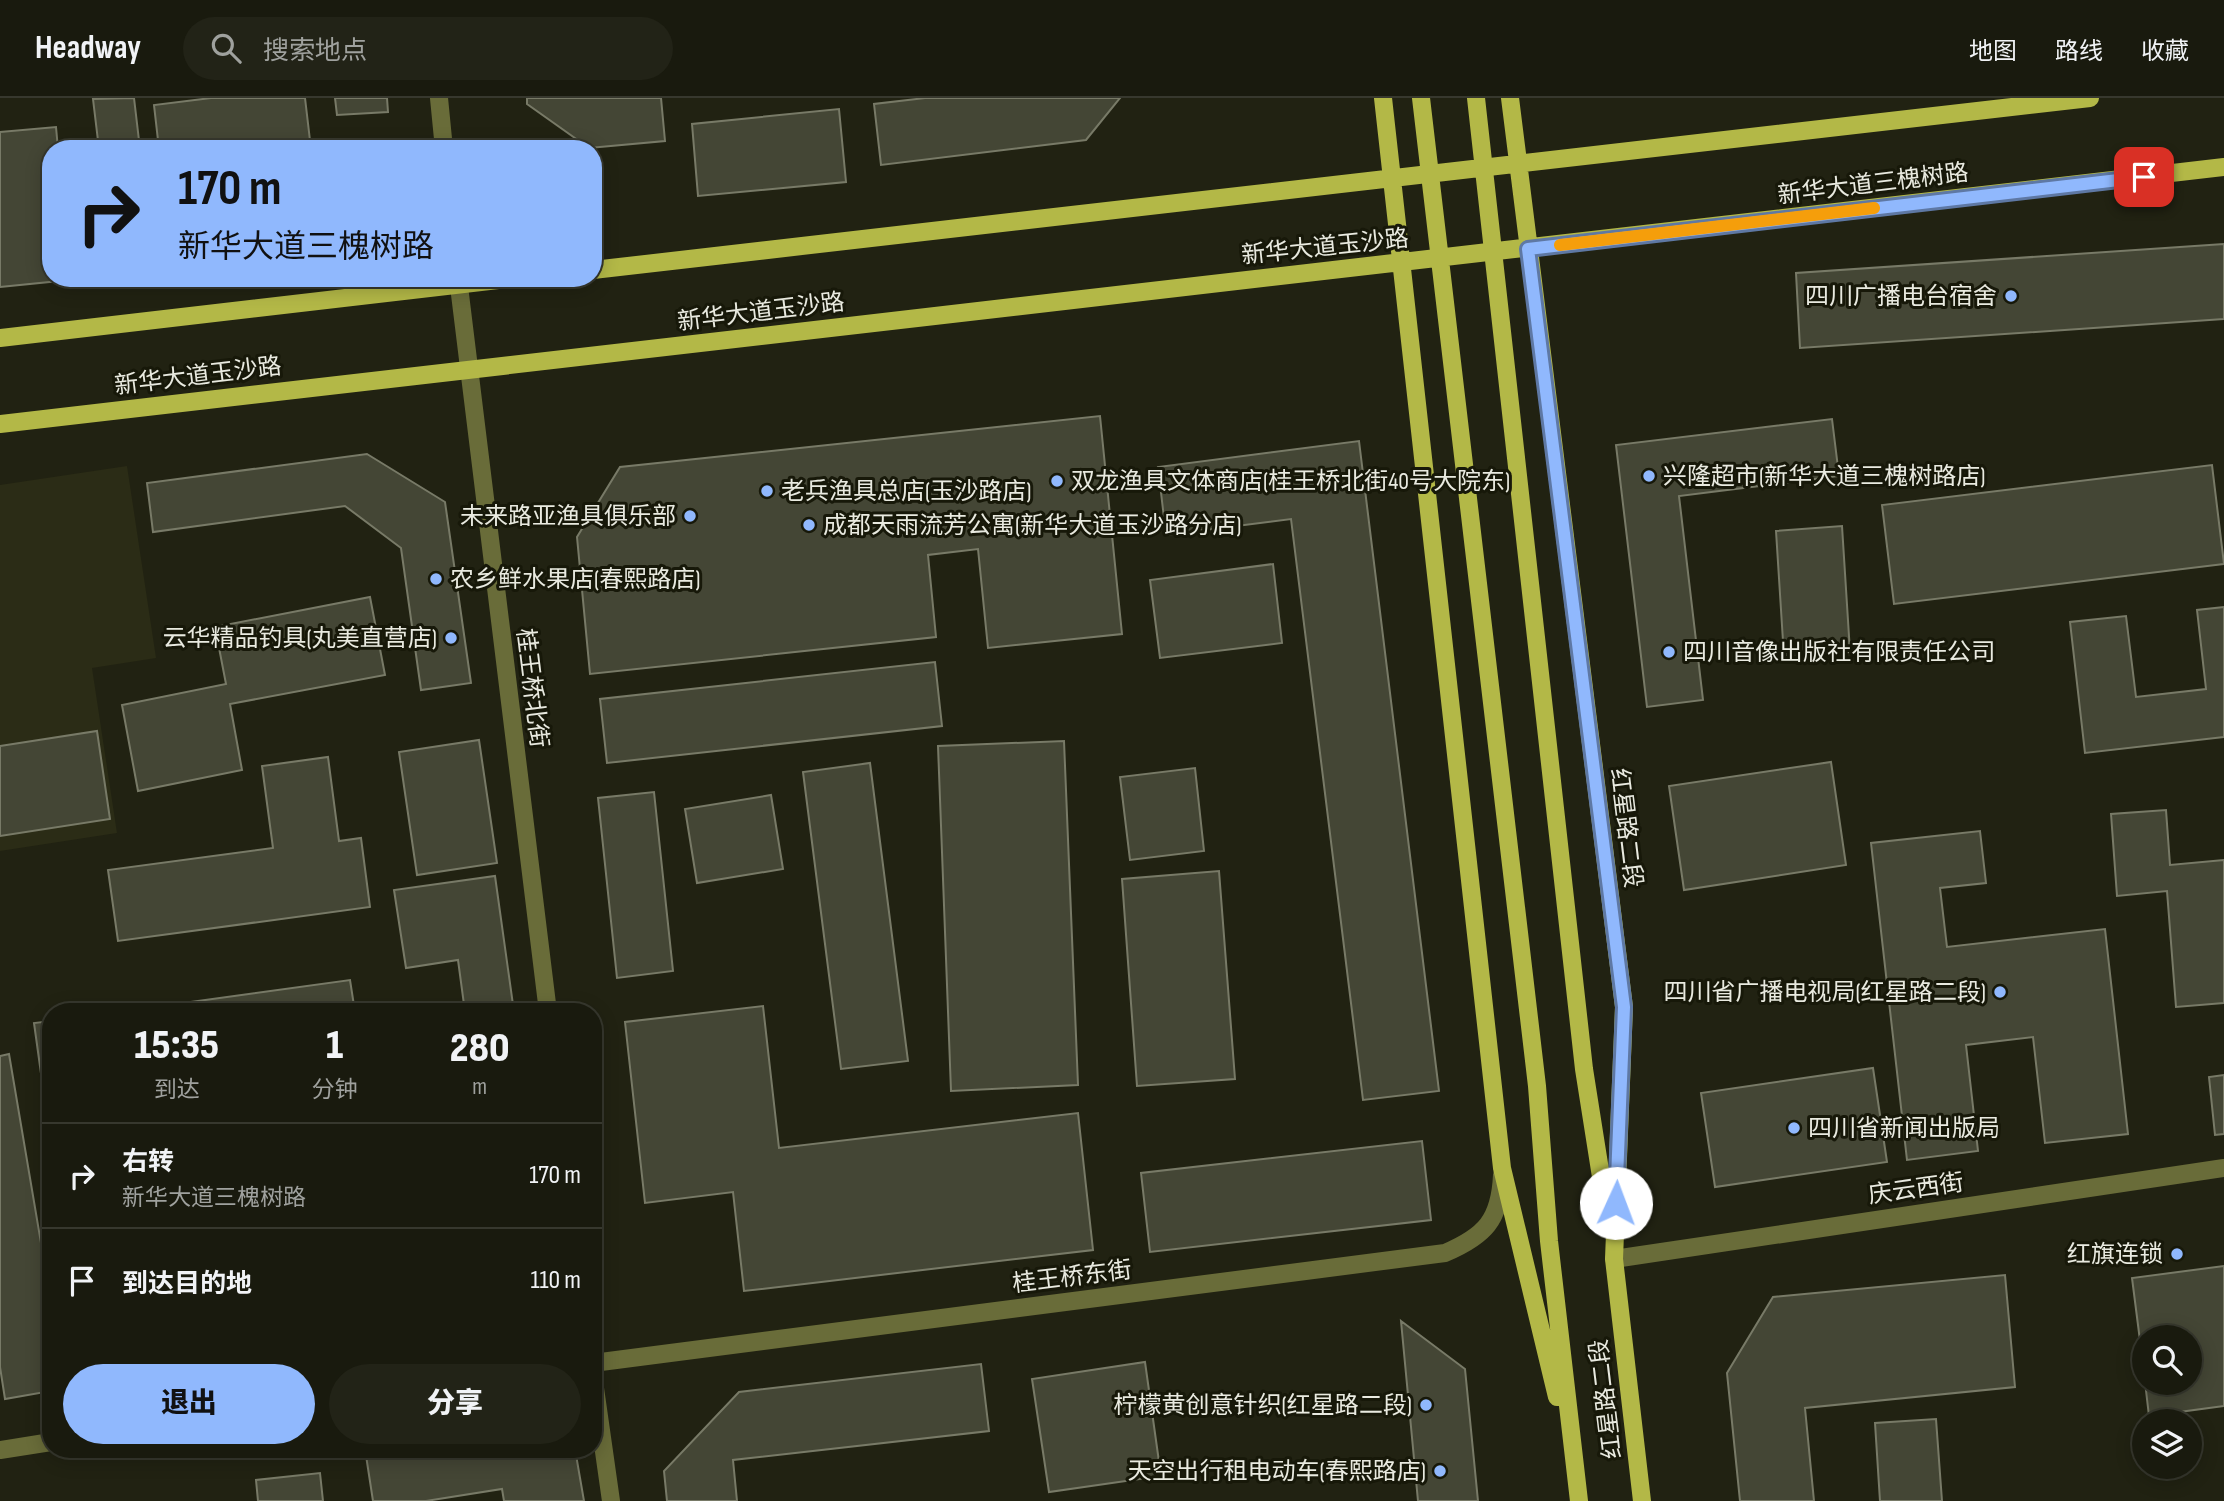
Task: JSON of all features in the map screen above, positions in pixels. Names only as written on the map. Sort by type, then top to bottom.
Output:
[{"type":"main road","name":"红星路二段","points":[[1383,98],[1502,1168],[1576,1476]]},
{"type":"main road","name":"红星路二段","points":[[1421,98],[1537,1086],[1549,1241],[1579,1501]]},
{"type":"main road","points":[[1476,98],[1584,1069],[1614,1259]]},
{"type":"main road","name":"红星路二段","points":[[1510,98],[1624,1007],[1614,1259],[1642,1501]]},
{"type":"main road","points":[[602,269],[2090,98]]},
{"type":"main road","name":"新华大道三槐树路","points":[[1528,249],[2224,167]]},
{"type":"main road","name":"新华大道玉沙路","points":[[0,424],[1528,249]]},
{"type":"main road","points":[[0,338],[417,287]]},
{"type":"street","points":[[439,98],[443,140]]},
{"type":"street","name":"桂王桥北街","points":[[459,287],[547,1003]]},
{"type":"street","name":"桂王桥东街","points":[[602,1362],[1445,1253],[1466,1244],[1486,1229],[1496,1212],[1501,1195],[1502,1168]]},
{"type":"street","name":"庆云西街","points":[[1614,1259],[2224,1168]]},
{"type":"street","points":[[602,1438],[611,1501]]},
{"type":"street","points":[[0,1450],[42,1443]]},
{"type":"shaded area","points":[[127,466],[156,658],[92,668],[117,833],[0,851],[0,485]]},
{"type":"building","points":[[134,98],[139,140],[98,140],[93,99]]},
{"type":"building","points":[[211,98],[305,98],[310,140],[158,140],[154,105]]},
{"type":"building","points":[[335,98],[387,98],[388,112],[337,115]]},
{"type":"building","points":[[527,98],[661,98],[665,141],[602,147],[602,140],[578,140],[527,104]]},
{"type":"building","points":[[925,98],[1120,98],[1086,140],[881,165],[874,104]]},
{"type":"building","points":[[839,109],[846,182],[698,196],[692,124]]},
{"type":"building","points":[[56,127],[57,140],[42,140],[42,283],[0,287],[0,132]]},
{"type":"building","name":"四川广播电台宿舍","points":[[2224,244],[2224,319],[1800,348],[1796,273]]},
{"type":"building","points":[[1100,416],[1122,634],[988,648],[978,549],[928,555],[936,637],[590,674],[577,537],[620,467]]},
{"type":"building","points":[[1832,419],[1839,476],[1679,496],[1703,700],[1647,707],[1616,445]]},
{"type":"building","points":[[1359,441],[1439,1091],[1363,1100],[1291,519],[1166,535],[1158,467]]},
{"type":"building","points":[[367,454],[445,502],[471,683],[421,690],[401,548],[345,506],[153,532],[147,483]]},
{"type":"building","points":[[2212,465],[2224,564],[1894,604],[1882,505]]},
{"type":"building","points":[[1842,526],[1850,652],[1784,657],[1776,531]]},
{"type":"building","points":[[1273,564],[1282,643],[1160,658],[1150,580]]},
{"type":"building","points":[[370,597],[385,675],[230,704],[242,770],[138,791],[122,705],[226,684],[215,627]]},
{"type":"building","points":[[2224,607],[2224,737],[2085,753],[2070,622],[2126,616],[2136,697],[2206,689],[2197,610]]},
{"type":"building","points":[[935,662],[942,726],[607,763],[600,699]]},
{"type":"building","points":[[97,731],[110,819],[0,836],[0,746]]},
{"type":"building","points":[[479,740],[497,863],[417,875],[399,752]]},
{"type":"building","points":[[1064,741],[1078,1085],[951,1091],[938,746]]},
{"type":"building","points":[[328,757],[339,841],[361,838],[370,907],[118,941],[108,870],[273,848],[262,766]]},
{"type":"building","points":[[1831,762],[1846,865],[1684,890],[1669,786]]},
{"type":"building","points":[[870,763],[908,1061],[841,1069],[803,772]]},
{"type":"building","points":[[1195,768],[1204,851],[1130,860],[1120,777]]},
{"type":"building","points":[[654,792],[673,971],[617,978],[598,798]]},
{"type":"building","points":[[771,795],[783,869],[697,883],[685,809]]},
{"type":"building","points":[[2166,810],[2170,865],[2224,860],[2224,1003],[2176,1007],[2167,891],[2117,896],[2111,814]]},
{"type":"building","name":"四川省广播电视局(红星路二段)","points":[[1980,831],[1986,883],[1940,888],[1947,947],[2105,929],[2128,1134],[2045,1143],[2033,1037],[1966,1045],[1978,1151],[1907,1160],[1871,843]]},
{"type":"building","points":[[1219,871],[1235,1079],[1137,1086],[1122,879]]},
{"type":"building","points":[[495,876],[513,1003],[464,1003],[458,960],[406,968],[394,890]]},
{"type":"building","points":[[350,980],[354,1003],[183,1003]]},
{"type":"building","points":[[763,1006],[779,1148],[1078,1113],[1093,1250],[744,1291],[733,1192],[645,1203],[625,1022]]},
{"type":"building","points":[[42,1022],[42,1081],[34,1023]]},
{"type":"building","points":[[9,1054],[42,1249],[42,1393],[5,1399],[0,1367],[0,1056]]},
{"type":"building","name":"四川省新闻出版局","points":[[1873,1068],[1887,1162],[1715,1187],[1701,1093]]},
{"type":"building","points":[[2224,1075],[2224,1134],[2215,1135],[2209,1077]]},
{"type":"building","points":[[1422,1141],[1431,1220],[1150,1252],[1141,1173]]},
{"type":"building","points":[[2224,1266],[2224,1406],[2202,1409],[2148,1409],[2147,1395],[2202,1395],[2202,1325],[2138,1325],[2132,1278]]},
{"type":"building","points":[[2005,1275],[2015,1387],[1805,1408],[1814,1501],[1740,1501],[1727,1373],[1773,1297]]},
{"type":"building","points":[[1401,1321],[1465,1369],[1478,1501],[1418,1501]]},
{"type":"building","points":[[1145,1362],[1161,1476],[1049,1492],[1032,1379]]},
{"type":"building","points":[[981,1364],[989,1431],[733,1460],[737,1501],[667,1501],[664,1471],[739,1392]]},
{"type":"building","points":[[1936,1419],[1942,1501],[1880,1501],[1875,1423]]},
{"type":"building","points":[[366,1458],[577,1458],[584,1501],[504,1501],[502,1489],[426,1501],[373,1501]]},
{"type":"building","points":[[320,1473],[323,1501],[258,1501],[256,1480]]},
{"type":"slow traffic","points":[[1560,245],[1874,208]]},
{"type":"place","name":"四川广播电台宿舍","points":[[2011,296]]},
{"type":"place","name":"兴隆超市(新华大道三槐树路店)","points":[[1649,476]]},
{"type":"place","name":"双龙渔具文体商店(桂王桥北街40号大院东)","points":[[1057,481]]},
{"type":"place","name":"老兵渔具总店(玉沙路店)","points":[[767,491]]},
{"type":"place","name":"未来路亚渔具俱乐部","points":[[690,516]]},
{"type":"place","name":"成都天雨流芳公寓(新华大道玉沙路分店)","points":[[809,525]]},
{"type":"place","name":"农乡鲜水果店(春熙路店)","points":[[436,579]]},
{"type":"place","name":"云华精品钓具(丸美直营店)","points":[[451,638]]},
{"type":"place","name":"四川音像出版社有限责任公司","points":[[1669,652]]},
{"type":"place","name":"四川省广播电视局(红星路二段)","points":[[2000,992]]},
{"type":"place","name":"四川省新闻出版局","points":[[1794,1128]]},
{"type":"place","name":"红旗连锁","points":[[2177,1254]]},
{"type":"place","name":"柠檬黄创意针织(红星路二段)","points":[[1426,1405]]},
{"type":"place","name":"天空出行租电动车(春熙路店)","points":[[1440,1471]]},
{"type":"route","points":[[1616,1203],[1624,1007],[1528,249],[2144,177]]}]
